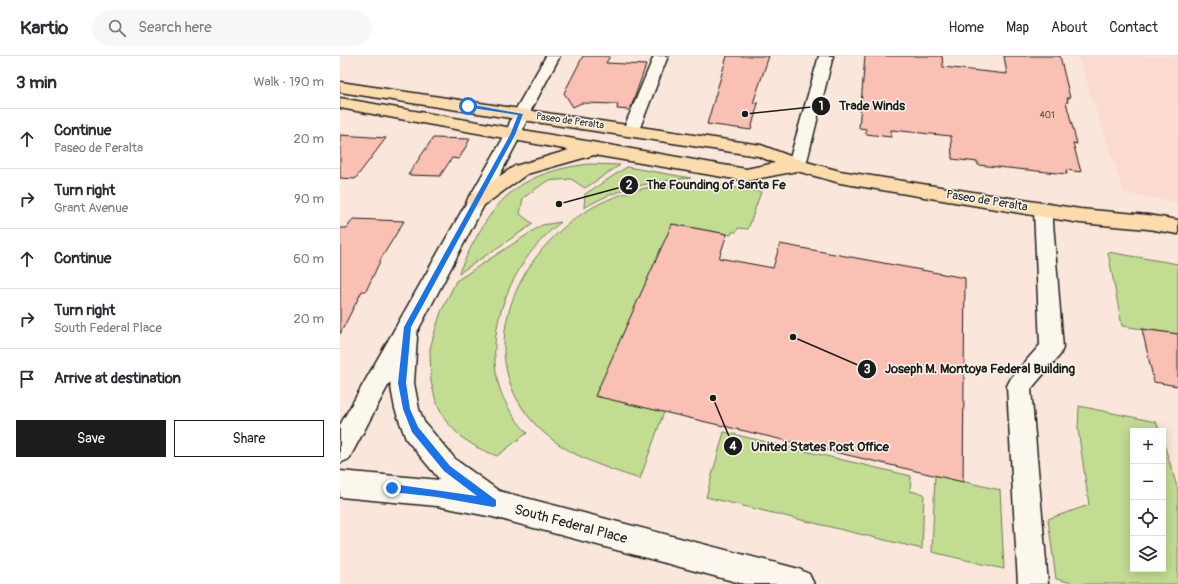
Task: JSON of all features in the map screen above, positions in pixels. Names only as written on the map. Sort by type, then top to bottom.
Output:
[{"type":"main road","name":"Paseo de Peralta","points":[[340,86],[762,150],[797,165],[840,177],[1080,216],[1148,222],[1178,227]]},
{"type":"main road","name":"Paseo de Peralta","points":[[340,103],[513,135],[746,175],[797,165]]},
{"type":"main road","points":[[476,201],[521,170],[551,160],[586,152],[615,152]]},
{"type":"street","points":[[340,450],[513,135],[521,114],[553,56]]},
{"type":"street","points":[[631,130],[661,56]]},
{"type":"street","points":[[797,165],[826,56]]},
{"type":"street","points":[[1033,584],[1019,386],[1052,348],[1043,210]]},
{"type":"street","points":[[408,327],[402,383],[407,409],[415,430],[447,469],[493,503]]},
{"type":"street","name":"South Federal Place","points":[[340,484],[437,493],[493,503],[799,584]]},
{"type":"shaded area","points":[[1078,56],[1178,56],[1178,203],[1124,193]]},
{"type":"green space","points":[[589,164],[620,165],[585,188],[571,179],[547,181],[523,198],[520,214],[533,224],[458,274],[492,212],[506,197],[521,185],[539,176],[562,169]]},
{"type":"green space","points":[[627,167],[691,178],[663,181],[636,187],[609,195],[584,208],[585,194]]},
{"type":"green space","points":[[680,183],[707,183],[761,192],[748,229],[738,228],[736,232],[732,232],[731,235],[672,224],[664,412],[640,479],[597,464],[569,451],[545,434],[534,423],[514,394],[505,363],[505,331],[513,300],[527,270],[548,243],[573,220],[601,203],[640,189]]},
{"type":"green space","points":[[561,222],[544,237],[529,255],[506,295],[499,318],[495,341],[495,363],[499,386],[510,411],[527,433],[497,456],[478,448],[461,437],[445,420],[436,401],[431,382],[430,349],[434,334],[441,312],[456,281],[542,225]]},
{"type":"green space","points":[[1108,252],[1178,264],[1178,334],[1122,326]]},
{"type":"green space","points":[[1079,406],[1156,422],[1159,428],[1130,428],[1130,572],[1166,572],[1166,451],[1178,490],[1178,584],[1077,584],[1056,579],[1048,519],[1089,505],[1078,429]]},
{"type":"green space","points":[[724,432],[911,476],[910,491],[924,494],[922,549],[706,497]]},
{"type":"green space","points":[[935,475],[1000,490],[1004,569],[932,552]]},
{"type":"building","points":[[583,56],[610,56],[606,63],[646,65],[630,110],[617,109],[618,104],[581,103],[573,107],[564,93]]},
{"type":"building","points":[[727,56],[769,56],[753,103],[758,103],[751,130],[707,124]]},
{"type":"building","points":[[865,56],[942,56],[943,67],[1007,74],[1004,56],[1060,56],[1070,98],[1067,98],[1068,102],[1066,102],[1077,144],[1073,143],[1081,172],[1066,170],[1067,174],[978,165],[978,162],[952,159],[951,136],[891,130],[891,137],[866,134],[866,129],[859,128]]},
{"type":"building","points":[[340,135],[386,138],[355,179],[340,178]]},
{"type":"building","points":[[433,138],[470,139],[459,159],[452,158],[440,176],[408,175]]},
{"type":"building","points":[[353,219],[404,221],[382,257],[366,291],[362,291],[340,334],[340,228],[347,228]]},
{"type":"building","points":[[672,224],[727,234],[719,258],[773,268],[780,244],[965,278],[963,482],[595,396]]},
{"type":"building","points":[[1142,329],[1178,334],[1178,386],[1154,382]]},
{"type":"place","name":"Trade Winds","points":[[745,114]]},
{"type":"place","name":"The Founding of Santa Fe","points":[[559,204]]},
{"type":"place","name":"Joseph M. Montoya Federal Building","points":[[793,337]]},
{"type":"place","name":"United States Post Office","points":[[713,398]]},
{"type":"route","points":[[392,488],[437,493],[493,503],[447,469],[415,430],[407,409],[402,383],[408,327],[513,135],[521,114],[468,106]]}]
